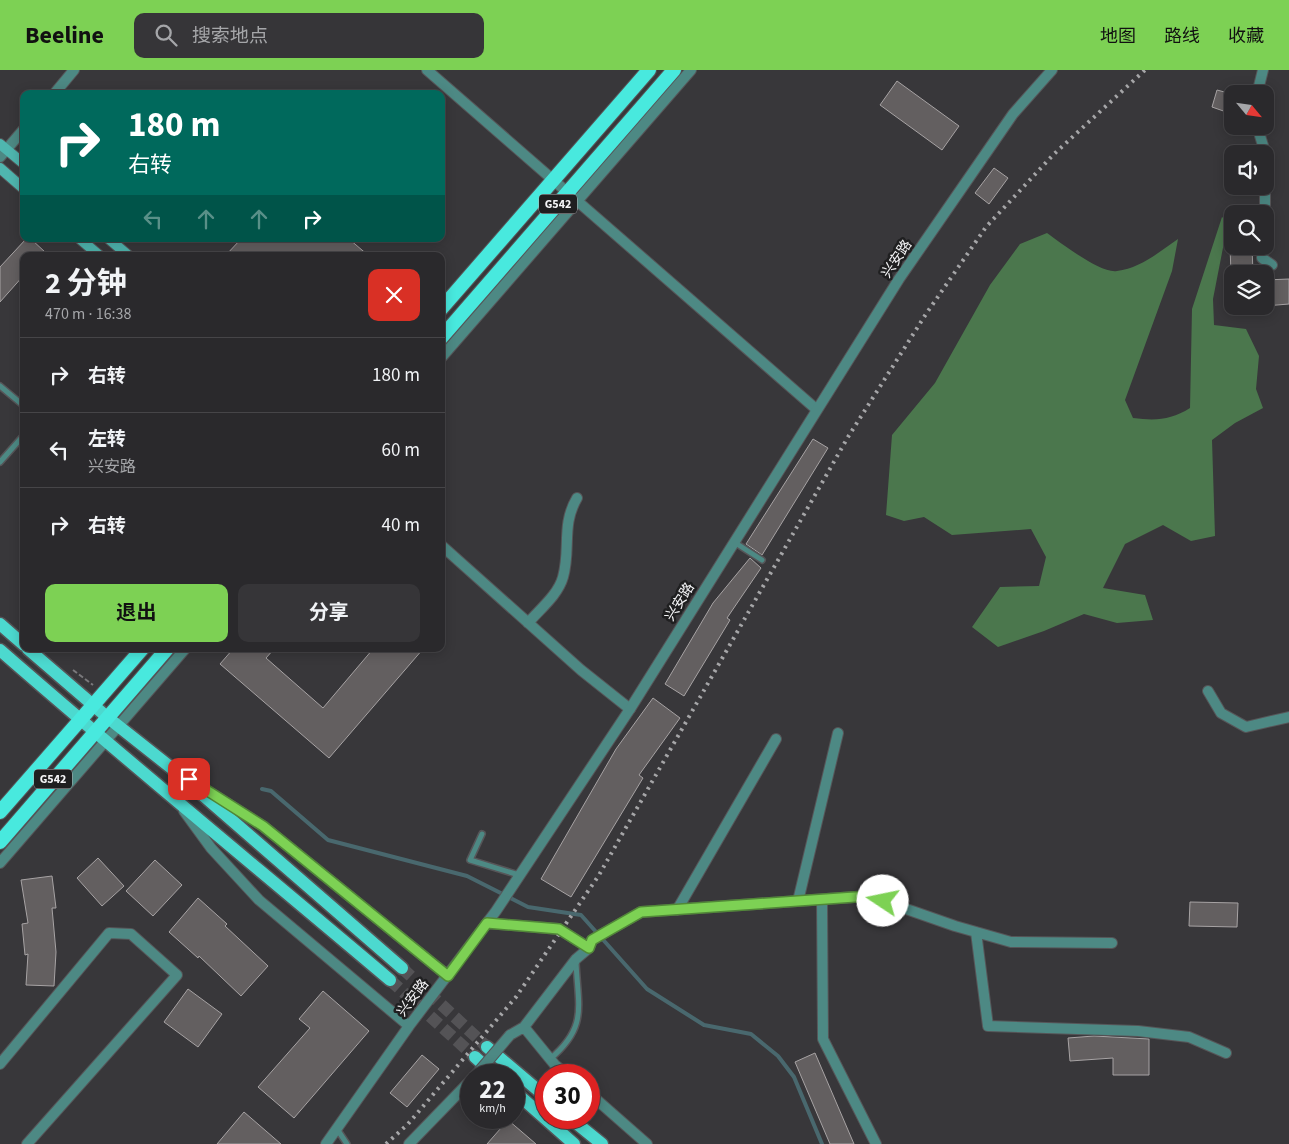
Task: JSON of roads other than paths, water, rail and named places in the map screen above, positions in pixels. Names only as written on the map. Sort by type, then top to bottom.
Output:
[{"type":"highway","name":"G542","points":[[445,304],[649,70]]},
{"type":"highway","name":"G542","points":[[445,334],[573,197],[674,70]]},
{"type":"highway","name":"G542","points":[[0,812],[79,719],[139,652]]},
{"type":"highway","name":"G542","points":[[0,842],[112,721],[165,652]]},
{"type":"main road","points":[[2,150],[20,161]]},
{"type":"main road","points":[[0,168],[20,186]]},
{"type":"main road","points":[[84,242],[95,252]]},
{"type":"main road","points":[[113,242],[124,252]]},
{"type":"main road","points":[[0,624],[20,642]]},
{"type":"main road","points":[[0,650],[98,736],[171,794],[390,980]]},
{"type":"main road","points":[[32,652],[112,721],[174,770],[402,968]]},
{"type":"main road","points":[[487,1047],[535,1088]]},
{"type":"main road","points":[[475,1057],[483,1064]]},
{"type":"main road","points":[[525,1101],[574,1144]]},
{"type":"main road","points":[[584,1129],[602,1144]]},
{"type":"street","points":[[57,90],[74,70]]},
{"type":"street","points":[[427,70],[816,409]]},
{"type":"street","points":[[445,353],[573,197],[691,70]]},
{"type":"street","name":"兴安路","points":[[326,1144],[409,1026],[496,911],[630,708],[899,279],[1013,114],[1052,70]]},
{"type":"street","points":[[1259,85],[1263,70]]},
{"type":"street","points":[[2,150],[20,133]]},
{"type":"street","points":[[1260,135],[1265,152],[1265,205]]},
{"type":"street","points":[[1262,255],[1262,258],[1272,265]]},
{"type":"street","points":[[528,623],[555,592],[563,578],[569,511],[577,498]]},
{"type":"street","points":[[445,549],[581,670],[630,708]]},
{"type":"street","points":[[112,721],[182,652]]},
{"type":"street","points":[[1208,691],[1221,713],[1246,726],[1289,717]]},
{"type":"street","points":[[798,901],[838,734]]},
{"type":"street","points":[[0,863],[98,736]]},
{"type":"street","points":[[677,910],[776,739]]},
{"type":"street","points":[[174,770],[263,826],[448,976]]},
{"type":"street","points":[[171,794],[211,848],[259,900],[409,1026]]},
{"type":"street","points":[[485,1064],[510,1035],[524,1027],[576,959],[590,944],[604,933],[641,912],[869,896],[1011,942],[1112,944]]},
{"type":"street","points":[[822,900],[823,1039],[876,1144]]},
{"type":"street","points":[[487,923],[559,929],[590,944]]},
{"type":"street","points":[[976,932],[988,1026],[1138,1031],[1189,1037],[1226,1053]]},
{"type":"street","points":[[0,1064],[109,933],[131,934],[177,975],[28,1144]]},
{"type":"street","points":[[524,1027],[556,1064]]},
{"type":"street","points":[[409,1144],[460,1091]]},
{"type":"street","points":[[600,1102],[647,1144]]},
{"type":"lane","points":[[0,386],[20,403]]},
{"type":"lane","points":[[0,462],[20,440]]},
{"type":"lane","points":[[734,542],[762,560]]},
{"type":"lane","points":[[482,834],[470,860],[517,878]]},
{"type":"lane","points":[[550,1059],[567,1045],[578,1020],[576,959]]},
{"type":"lane","points":[[338,1129],[348,1144]]},
{"type":"waterway","points":[[262,789],[271,791],[328,840],[467,876],[528,907],[581,915],[647,989],[704,1025],[751,1034],[778,1056],[794,1077],[822,1144]]},
{"type":"tunnel","points":[[402,968],[487,1047]]},
{"type":"tunnel","points":[[390,980],[475,1057]]},
{"type":"railway","points":[[386,1144],[408,1124],[516,997],[599,875],[848,437],[926,314],[986,227],[1053,155],[1145,70]]}]
